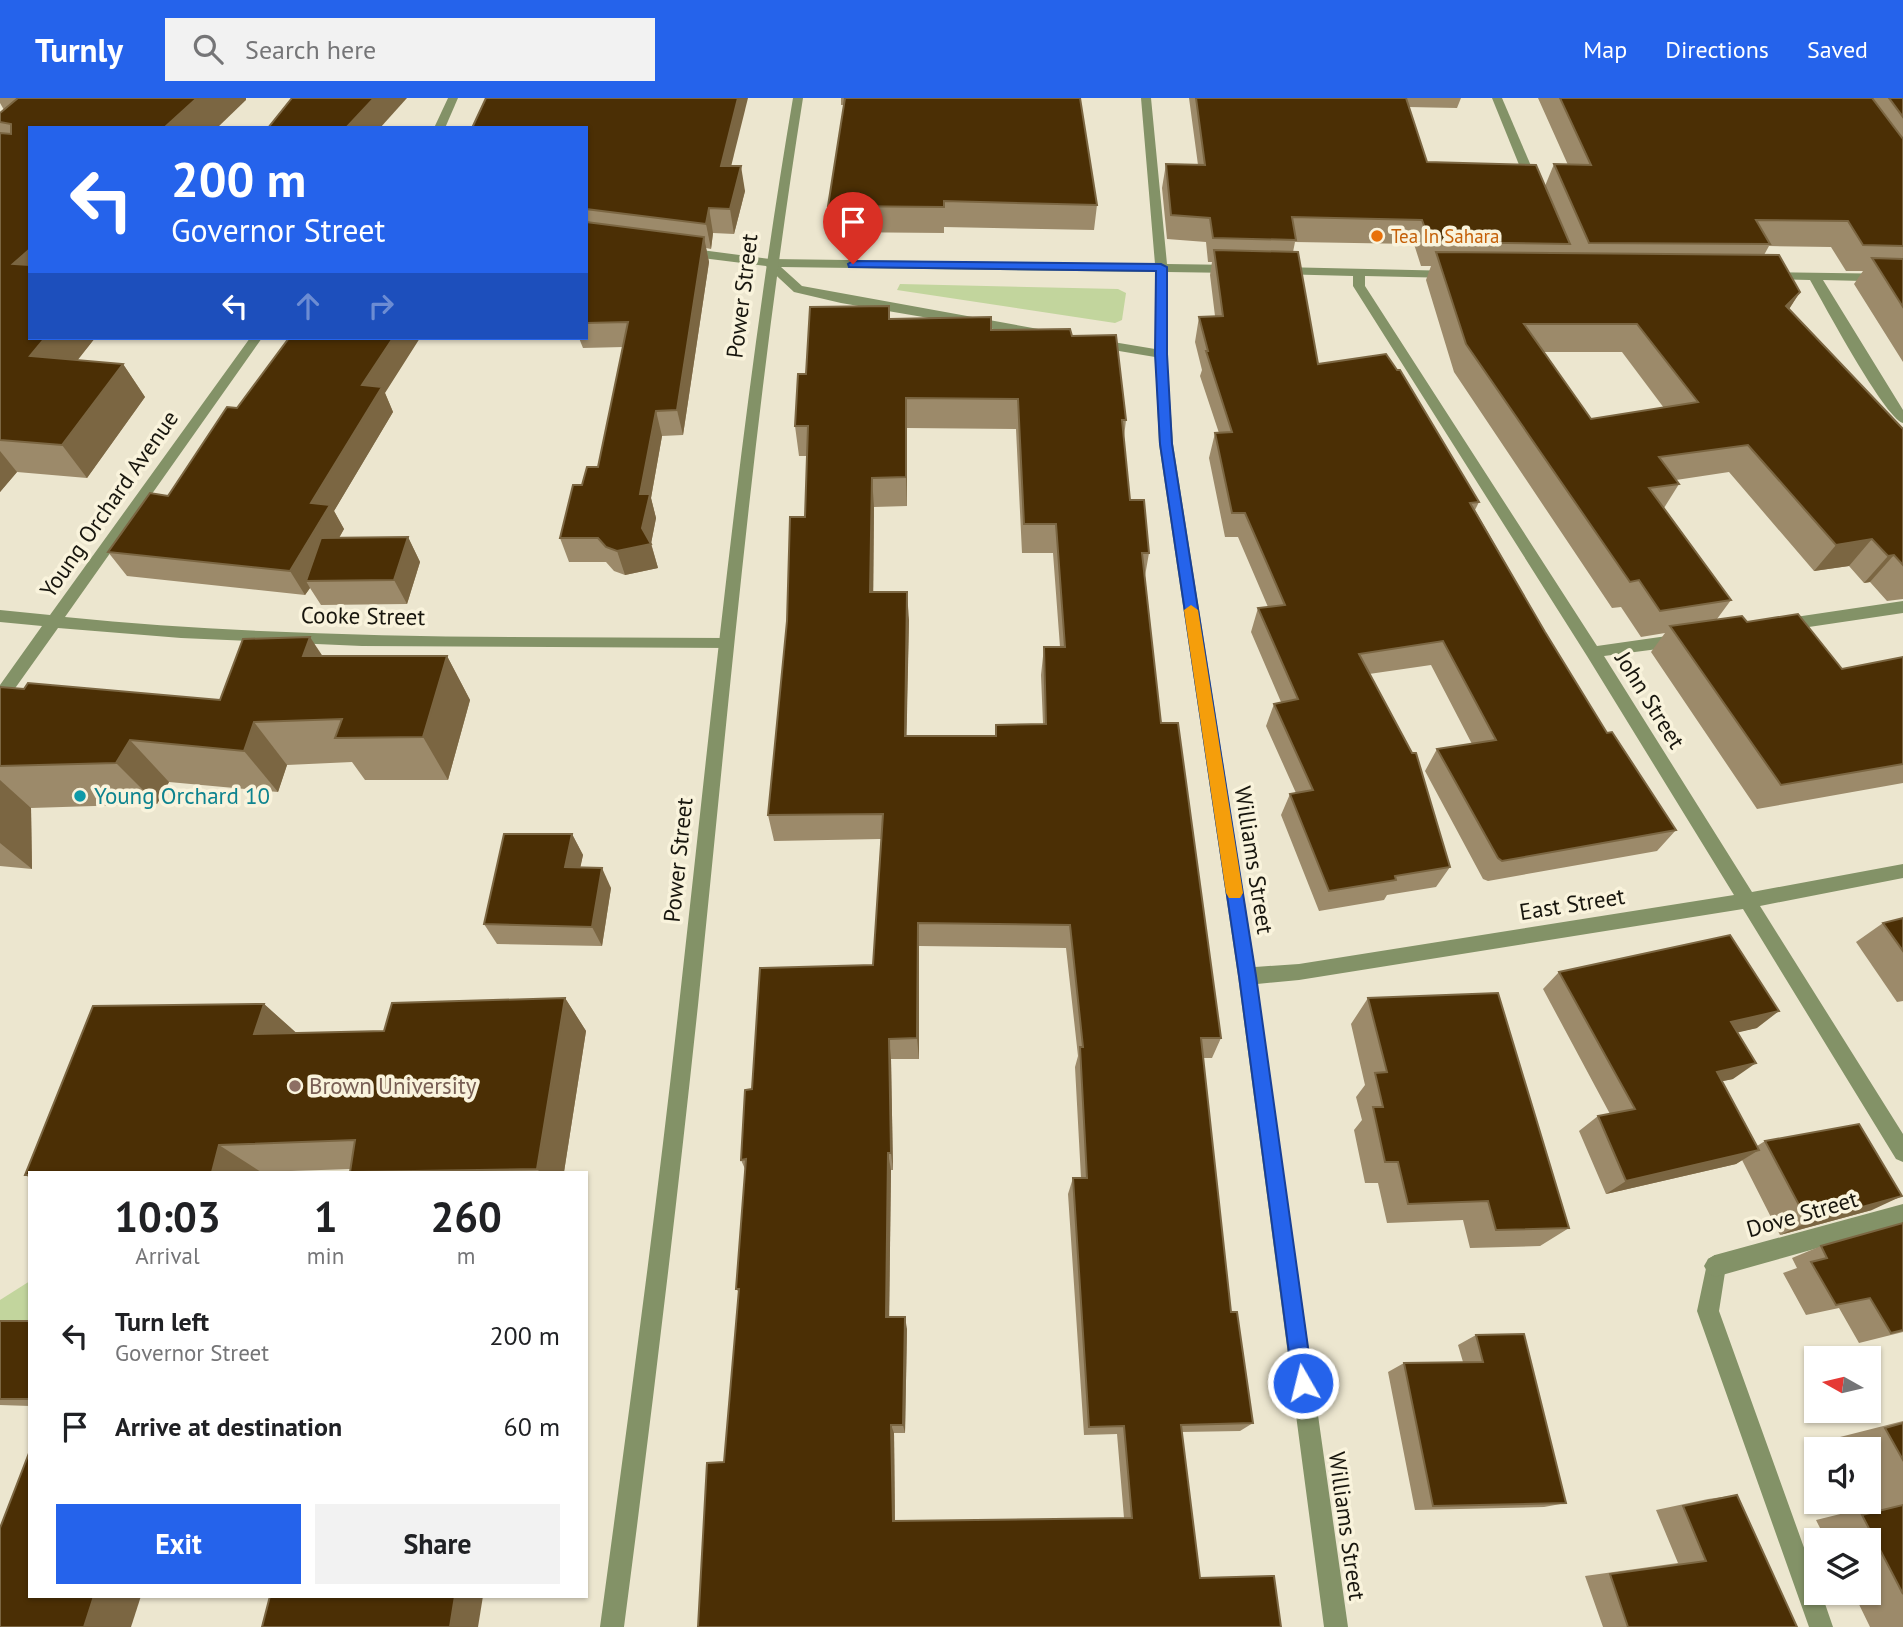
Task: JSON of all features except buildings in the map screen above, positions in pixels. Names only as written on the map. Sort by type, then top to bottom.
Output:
[{"type":"street","points":[[440,126],[453,98]]},
{"type":"street","name":"Power Street","points":[[612,1627],[675,1129],[725,643],[770,263],[798,98]]},
{"type":"street","name":"Williams Street","points":[[1146,98],[1161,267],[1161,354],[1166,444],[1247,976],[1336,1627]]},
{"type":"street","points":[[1497,98],[1536,194]]},
{"type":"street","points":[[667,250],[770,263],[1249,270]]},
{"type":"street","points":[[770,263],[798,289],[841,299],[1057,336]]},
{"type":"street","points":[[1263,270],[1465,274]]},
{"type":"street","name":"John Street","points":[[1359,273],[1359,286],[1593,652],[1903,1152]]},
{"type":"street","points":[[1748,276],[1903,278]]},
{"type":"street","points":[[1814,276],[1888,400],[1903,419]]},
{"type":"street","name":"Young Orchard Avenue","points":[[0,697],[255,340]]},
{"type":"street","points":[[1081,340],[1161,354]]},
{"type":"street","points":[[1761,628],[1903,607]]},
{"type":"street","name":"Cooke Street","points":[[0,616],[53,623],[323,640],[725,643]]},
{"type":"street","points":[[1593,652],[1694,638]]},
{"type":"street","name":"East Street","points":[[1247,976],[1299,972],[1748,900],[1903,870]]},
{"type":"street","name":"Dove Street","points":[[1821,1627],[1708,1311],[1715,1266],[1903,1214]]},
{"type":"green space","points":[[900,284],[1118,289],[1126,293],[1122,320],[1115,323],[897,290]]},
{"type":"green space","points":[[28,1282],[28,1327],[0,1384],[0,1300]]},
{"type":"slow traffic","points":[[1191,610],[1235,893]]},
{"type":"place","name":"Tea In Sahara","points":[[1377,236]]},
{"type":"place","name":"Young Orchard 10","points":[[80,796]]},
{"type":"place","name":"Brown University","points":[[295,1086]]},
{"type":"route","points":[[853,264],[1161,267],[1161,354],[1166,444],[1247,976],[1303,1383]]}]
